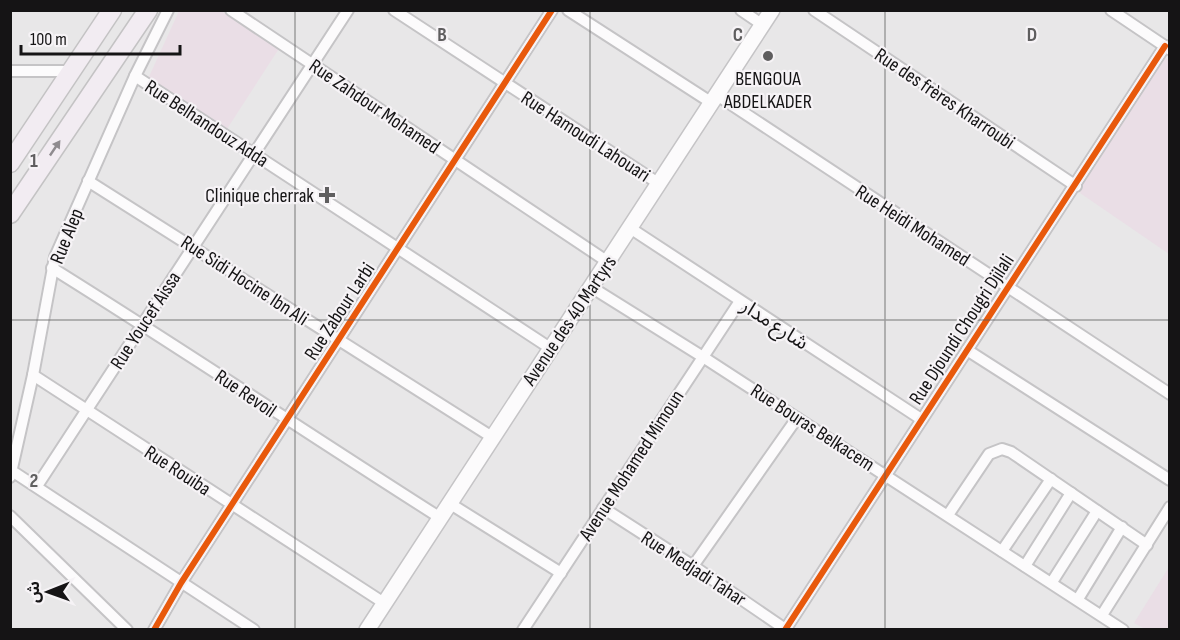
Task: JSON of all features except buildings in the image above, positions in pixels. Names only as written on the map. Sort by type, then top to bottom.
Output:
[{"type":"main road","points":[[10,163],[112,10]]},
{"type":"main road","points":[[10,214],[148,10]]},
{"type":"main road","name":"Avenue des 40 Martyrs","points":[[367,630],[772,10]]},
{"type":"street","name":"Rue Alep","points":[[11,474],[33,375],[55,257],[135,76],[168,10]]},
{"type":"street","name":"Rue Zahdour Mohamed","points":[[231,10],[608,262]]},
{"type":"street","name":"Rue Youcef Aissa","points":[[37,486],[348,10]]},
{"type":"street","name":"Rue Hamoudi Lahouari","points":[[394,10],[658,183]]},
{"type":"street","name":"Rue Zabour Larbi","points":[[154,630],[181,583],[552,10]]},
{"type":"street","name":"Rue Heidi Mohamed","points":[[568,10],[715,99],[1170,394]]},
{"type":"street","points":[[741,10],[763,25]]},
{"type":"street","name":"Rue des frères Kharroubi","points":[[814,10],[1076,186]]},
{"type":"street","points":[[1111,10],[1167,48]]},
{"type":"street","name":"Rue Djoundi Chougri Djilali","points":[[785,629],[1007,287],[1167,48]]},
{"type":"street","points":[[10,70],[70,71]]},
{"type":"street","name":"Rue Belhandouz Adda","points":[[135,76],[550,348]]},
{"type":"street","name":"Rue Sidi Hocine Ibn Ali","points":[[88,181],[194,246],[492,437]]},
{"type":"street","name":"شارع مدار","points":[[630,228],[921,419]]},
{"type":"street","name":"Rue Revoil","points":[[52,268],[440,517]]},
{"type":"street","name":"Rue Bouras Belkacem","points":[[591,287],[885,474],[1123,630]]},
{"type":"street","name":"Avenue Mohamed Mimoun","points":[[523,630],[740,301]]},
{"type":"street","points":[[967,350],[1170,480]]},
{"type":"street","name":"Rue Rouiba","points":[[33,375],[384,603]]},
{"type":"street","points":[[693,566],[797,418]]},
{"type":"street","points":[[948,515],[989,454],[997,450],[1011,452],[1147,545]]},
{"type":"street","points":[[11,474],[37,486],[254,630]]},
{"type":"street","points":[[1002,551],[1051,479]]},
{"type":"street","points":[[1025,566],[1071,493]]},
{"type":"street","points":[[449,502],[561,573]]},
{"type":"street","points":[[1102,615],[1170,507]]},
{"type":"street","name":"Rue Medjadi Tahar","points":[[603,508],[785,629]]},
{"type":"street","points":[[1052,582],[1097,511]]},
{"type":"street","points":[[10,516],[127,630]]},
{"type":"street","points":[[1078,599],[1122,528]]},
{"type":"shaded area","points":[[179,11],[221,11],[280,47],[227,129],[147,81]]},
{"type":"shaded area","points":[[1164,57],[1170,61],[1169,254],[1080,193],[1083,184]]},
{"type":"shaded area","points":[[1169,567],[1169,629],[1145,629],[1134,623]]},
{"type":"cycle path","points":[[154,630],[181,583],[552,10]]},
{"type":"cycle path","points":[[785,630],[1165,46]]},
{"type":"place","name":"BENGOUA ABDELKADER","points":[[768,56]]},
{"type":"place","name":"Clinique cherrak","points":[[327,195]]}]
